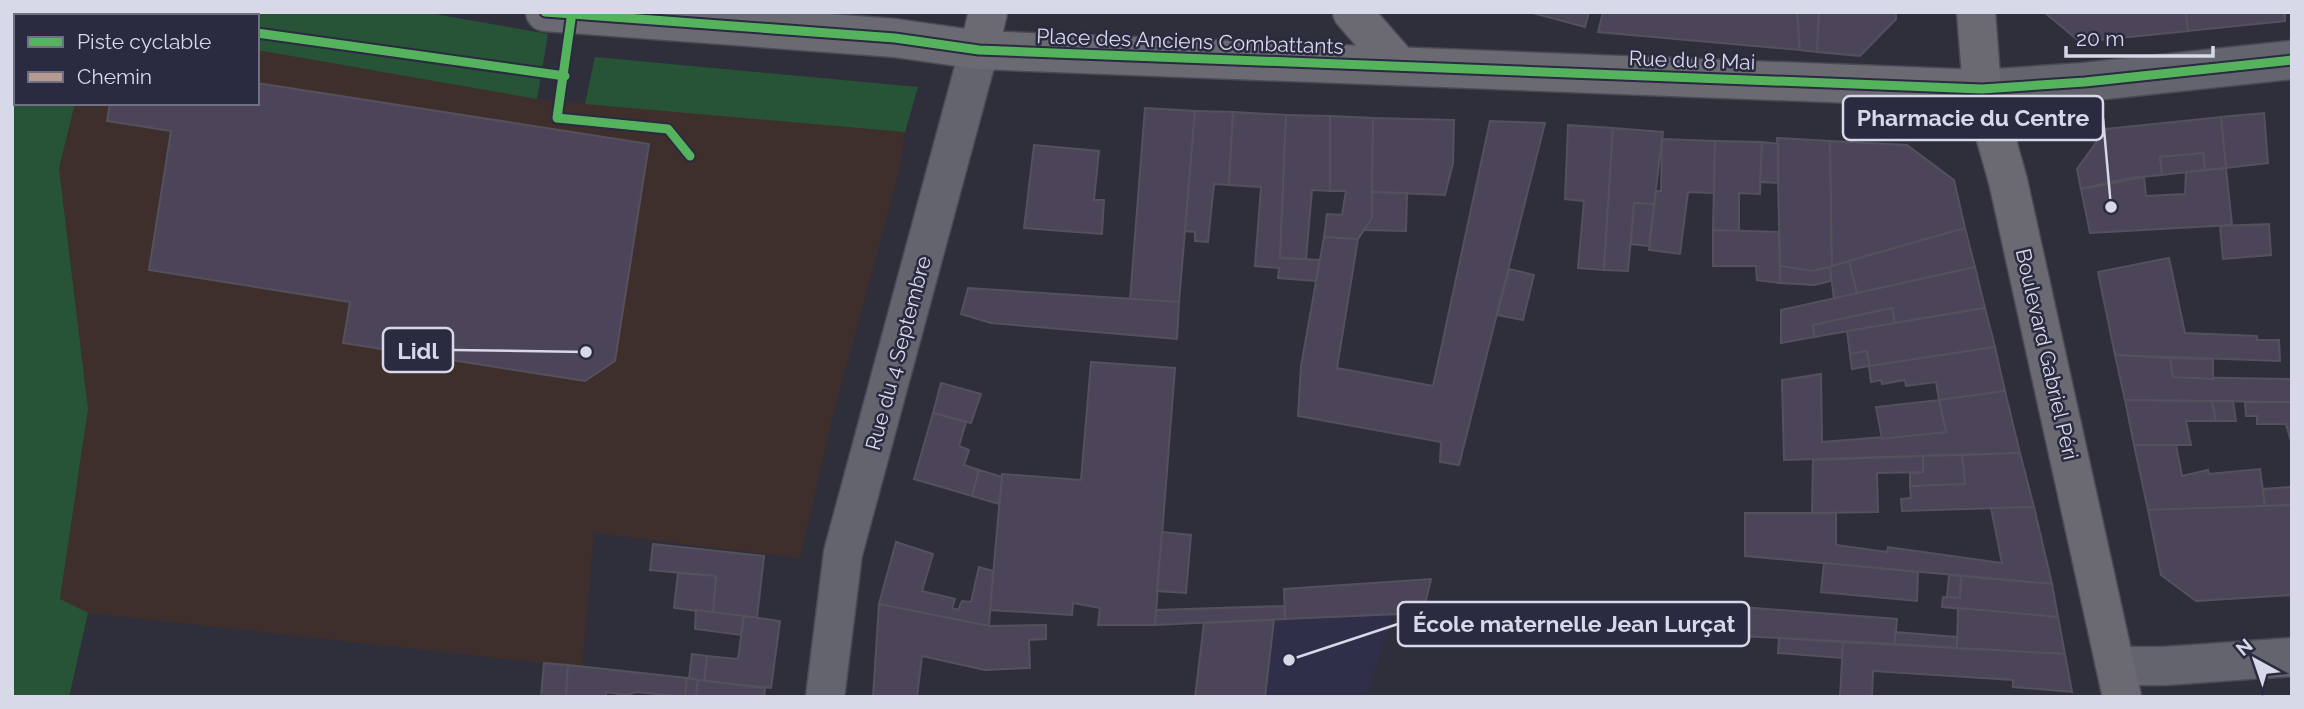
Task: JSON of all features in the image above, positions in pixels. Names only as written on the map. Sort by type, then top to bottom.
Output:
[{"type":"street","name":"Place des Anciens Combattants","points":[[545,12],[895,38],[979,50],[1399,66]]},
{"type":"street","name":"Rue du 4 Septembre","points":[[825,697],[843,553],[988,12]]},
{"type":"street","name":"Place des Anciens Combattants","points":[[1352,12],[1399,66]]},
{"type":"street","name":"Boulevard Gabriel Péri","points":[[1976,12],[1982,89],[2008,181],[2120,681]]},
{"type":"street","points":[[1982,89],[2085,82],[2292,60]]},
{"type":"street","name":"Rue du 8 Mai","points":[[1399,66],[1982,89]]},
{"type":"street","points":[[2120,681],[2165,666],[2292,657]]},
{"type":"shaded area","points":[[259,50],[537,99],[905,132],[900,168],[833,416],[800,558],[594,533],[582,667],[88,613],[60,599],[88,409],[59,168],[75,105],[259,105]]},
{"type":"shaded area","points":[[1393,614],[1366,697],[1195,697],[1204,623]]},
{"type":"green space","points":[[12,12],[423,12],[548,34],[537,99],[259,50],[259,14],[14,14],[14,105],[75,105],[59,168],[88,409],[60,599],[88,613],[69,697],[12,697]]},
{"type":"green space","points":[[595,57],[918,87],[905,132],[585,104]]},
{"type":"building","points":[[1529,12],[1589,12],[1585,27]]},
{"type":"building","points":[[1603,12],[1797,12],[1800,50],[1598,32]]},
{"type":"building","points":[[1797,12],[1819,12],[1817,52],[1800,50]]},
{"type":"building","points":[[1819,12],[1896,12],[1896,19],[1860,56],[1817,52]]},
{"type":"building","points":[[2044,12],[2186,12],[2188,31],[2080,42]]},
{"type":"building","points":[[2186,12],[2285,12],[2285,21],[2188,31]]},
{"type":"building","points":[[259,83],[649,144],[615,361],[585,381],[343,343],[350,302],[149,270],[171,131],[107,121],[110,105],[259,105]]},
{"type":"building","points":[[1145,108],[1195,111],[1179,302],[1130,300]]},
{"type":"building","points":[[1195,111],[1233,112],[1229,185],[1214,184],[1208,242],[1195,241],[1195,232],[1185,231]]},
{"type":"building","points":[[1233,112],[1286,115],[1280,258],[1320,260],[1316,281],[1278,278],[1279,268],[1255,266],[1261,187],[1229,185]]},
{"type":"building","points":[[2264,113],[2268,163],[2226,168],[2221,117]]},
{"type":"building","points":[[1286,115],[1330,116],[1330,191],[1312,190],[1306,259],[1280,258]]},
{"type":"building","points":[[1330,116],[1373,118],[1372,218],[1358,239],[1324,237],[1327,214],[1342,215],[1346,191],[1330,191]]},
{"type":"building","points":[[2221,117],[2226,168],[2205,170],[2203,153],[2160,157],[2162,175],[2128,178],[2081,189],[2077,169],[2106,129]]},
{"type":"building","points":[[1373,118],[1454,120],[1453,163],[1445,195],[1372,192]]},
{"type":"building","points":[[1490,121],[1545,123],[1459,465],[1440,462],[1441,442],[1298,416],[1301,366],[1324,237],[1358,239],[1337,368],[1433,386]]},
{"type":"building","points":[[1568,125],[1613,128],[1604,270],[1578,268],[1584,201],[1565,199]]},
{"type":"building","points":[[1613,128],[1663,132],[1654,204],[1634,203],[1628,271],[1604,270]]},
{"type":"building","points":[[1777,138],[1830,141],[1832,266],[1812,271],[1780,266]]},
{"type":"building","points":[[1662,139],[1715,141],[1714,193],[1688,192],[1680,254],[1649,250],[1656,191],[1661,191]]},
{"type":"building","points":[[1715,141],[1762,142],[1760,194],[1739,193],[1739,231],[1713,230]]},
{"type":"building","points":[[1830,141],[1907,145],[1954,180],[1965,228],[1832,266]]},
{"type":"building","points":[[1762,142],[1778,144],[1778,183],[1760,182]]},
{"type":"building","points":[[1034,145],[1099,151],[1094,200],[1104,200],[1102,234],[1024,228]]},
{"type":"building","points":[[2203,153],[2205,170],[2162,175],[2160,157]]},
{"type":"building","points":[[2226,168],[2232,225],[2090,233],[2081,189],[2144,177],[2146,196],[2185,194],[2186,172]]},
{"type":"building","points":[[1372,192],[1407,193],[1406,231],[1364,230],[1372,218]]},
{"type":"building","points":[[1634,203],[1654,204],[1649,246],[1631,244]]},
{"type":"building","points":[[2269,224],[2271,255],[2223,259],[2220,226]]},
{"type":"building","points":[[1965,228],[1975,267],[1857,293],[1849,261]]},
{"type":"building","points":[[1713,230],[1779,232],[1780,283],[1757,280],[1756,266],[1713,266]]},
{"type":"building","points":[[2169,258],[2185,333],[2257,336],[2257,340],[2279,340],[2280,361],[2115,355],[2098,272]]},
{"type":"building","points":[[1849,261],[1857,293],[1834,299],[1830,267]]},
{"type":"building","points":[[1780,266],[1812,271],[1830,267],[1831,281],[1814,285],[1780,283]]},
{"type":"building","points":[[1975,267],[1985,308],[1895,323],[1892,308],[1813,325],[1814,337],[1781,343],[1781,310]]},
{"type":"building","points":[[1509,269],[1534,275],[1523,320],[1497,315]]},
{"type":"building","points":[[968,288],[1179,302],[1177,339],[991,323],[961,314]]},
{"type":"building","points":[[1892,308],[1895,323],[1814,337],[1813,325]]},
{"type":"building","points":[[1985,308],[1995,347],[1869,366],[1867,351],[1850,354],[1847,331]]},
{"type":"building","points":[[1995,347],[2005,391],[1939,400],[1936,382],[1906,386],[1905,380],[1882,384],[1881,380],[1871,382],[1869,366]]},
{"type":"building","points":[[1867,351],[1869,366],[1852,369],[1850,354]]},
{"type":"building","points":[[2115,355],[2170,358],[2173,377],[2292,379],[2292,402],[2125,400]]},
{"type":"building","points":[[2170,358],[2213,359],[2213,379],[2173,377]]},
{"type":"building","points":[[1091,362],[1175,368],[1155,625],[1098,625],[1100,608],[1073,603],[1072,615],[990,610],[1002,474],[1081,480]]},
{"type":"building","points":[[1821,374],[1822,442],[1946,432],[1939,400],[2005,391],[2020,453],[1784,460],[1782,380]]},
{"type":"building","points":[[941,383],[981,394],[971,423],[933,413]]},
{"type":"building","points":[[1939,400],[1946,432],[1882,439],[1876,407]]},
{"type":"building","points":[[2125,400],[2212,401],[2216,421],[2186,421],[2191,445],[2134,445]]},
{"type":"building","points":[[2212,401],[2233,401],[2236,421],[2216,421]]},
{"type":"building","points":[[2245,402],[2292,402],[2292,445],[2286,424],[2257,424],[2257,416],[2246,416]]},
{"type":"building","points":[[933,413],[966,422],[959,446],[969,450],[964,465],[979,470],[972,496],[914,479]]},
{"type":"building","points":[[2134,445],[2176,445],[2182,476],[2208,470],[2209,474],[2260,469],[2265,506],[2148,510]]},
{"type":"building","points":[[2020,453],[2034,507],[1902,511],[1901,499],[1911,498],[1910,486],[1965,484],[1962,455]]},
{"type":"building","points":[[1962,455],[1965,484],[1910,486],[1910,473],[1923,472],[1923,456]]},
{"type":"building","points":[[1923,456],[1923,472],[1877,473],[1878,512],[1812,513],[1813,460]]},
{"type":"building","points":[[979,470],[1002,477],[999,504],[972,496]]},
{"type":"building","points":[[2292,487],[2292,505],[2265,506],[2263,489]]},
{"type":"building","points":[[2292,505],[2292,595],[2196,601],[2161,575],[2148,510]]},
{"type":"building","points":[[2034,507],[2052,584],[1745,556],[1745,513],[1836,513],[1836,545],[1887,552],[1888,547],[2002,563],[1991,508]]},
{"type":"building","points":[[1162,532],[1191,535],[1186,593],[1157,591]]},
{"type":"building","points":[[896,542],[933,554],[922,591],[955,599],[952,608],[958,610],[962,601],[971,602],[979,567],[993,571],[989,626],[879,604]]},
{"type":"building","points":[[653,544],[764,556],[757,618],[713,613],[716,576],[650,570]]},
{"type":"building","points":[[1824,563],[1918,572],[1917,601],[1821,592]]},
{"type":"building","points":[[678,573],[716,576],[713,613],[674,608]]},
{"type":"building","points":[[1949,575],[1961,576],[1960,598],[1947,597]]},
{"type":"building","points":[[1961,576],[2052,584],[2058,617],[1942,607],[1943,597],[1960,598]]},
{"type":"building","points":[[1431,579],[1423,613],[1285,619],[1284,589]]},
{"type":"building","points":[[879,604],[989,626],[1046,625],[1046,639],[1029,640],[1030,668],[985,670],[922,656],[917,697],[873,697]]},
{"type":"building","points":[[1284,606],[1285,619],[1155,625],[1156,610]]},
{"type":"building","points":[[1742,607],[1897,619],[1895,644],[1739,636]]},
{"type":"building","points":[[1958,608],[2058,617],[2065,654],[1957,648]]},
{"type":"building","points":[[696,610],[744,616],[741,635],[695,629]]},
{"type":"building","points":[[744,616],[780,621],[771,688],[704,681],[707,656],[738,659]]},
{"type":"building","points":[[1274,620],[1265,697],[1195,697],[1204,623]]},
{"type":"building","points":[[1895,632],[1957,637],[1957,648],[1895,644]]},
{"type":"building","points":[[1779,638],[1843,642],[1842,658],[1778,653]]},
{"type":"building","points":[[1843,642],[2065,654],[2072,692],[2013,687],[2013,680],[1873,671],[1872,697],[1840,697]]},
{"type":"building","points":[[692,654],[707,656],[704,681],[689,679]]},
{"type":"building","points":[[544,663],[568,665],[566,697],[541,697]]},
{"type":"building","points":[[568,665],[687,678],[685,697],[606,692],[606,697],[566,697]]},
{"type":"building","points":[[687,678],[698,680],[696,697],[685,697]]},
{"type":"building","points":[[698,680],[765,688],[764,697],[696,697]]},
{"type":"marked path","points":[[156,12],[164,14]]},
{"type":"cycle path","points":[[545,12],[895,38],[979,50],[1982,89],[2085,82],[2292,60]]},
{"type":"cycle path","points":[[572,12],[557,118],[668,129],[690,156]]},
{"type":"cycle path","points":[[259,33],[565,76]]},
{"type":"place","name":"Pharmacie du Centre","points":[[2111,207]]},
{"type":"place","name":"Lidl","points":[[586,352]]},
{"type":"place","name":"École maternelle Jean Lurçat","points":[[1289,660]]}]
